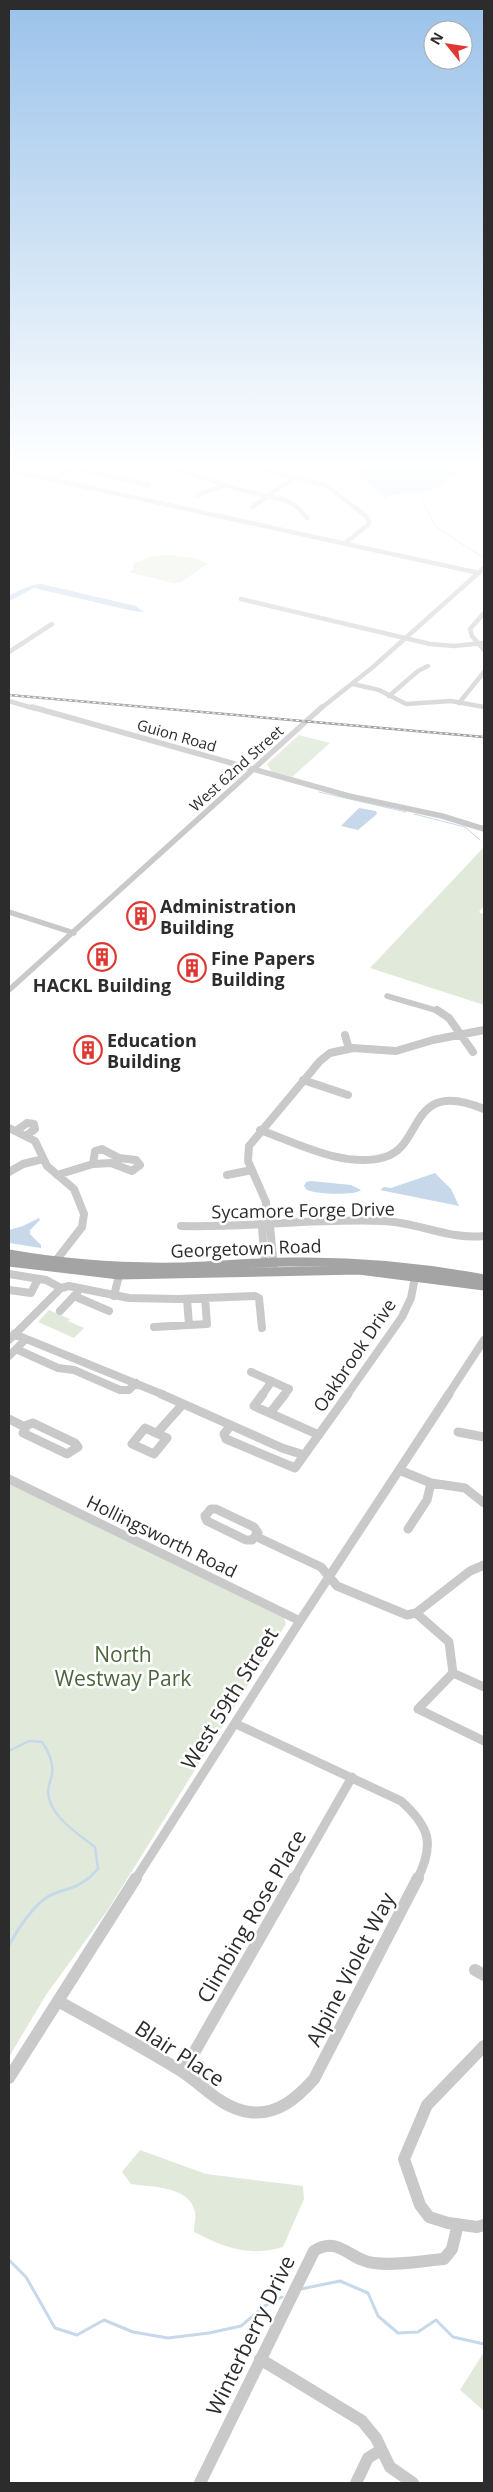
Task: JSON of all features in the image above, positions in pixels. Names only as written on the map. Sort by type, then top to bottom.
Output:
[{"type":"main road","name":"Georgetown Road","points":[[9,1254],[53,1264]]},
{"type":"main road","name":"Georgetown Road","points":[[9,1262],[53,1264],[120,1271],[270,1267],[416,1272],[484,1279]]},
{"type":"main road","name":"Georgetown Road","points":[[416,1272],[484,1286]]},
{"type":"street","name":"West 62nd Street","points":[[10,988],[74,933],[315,713],[405,639],[466,584]]},
{"type":"street","points":[[241,599],[405,639],[446,646],[482,644]]},
{"type":"street","points":[[484,613],[470,629],[472,636],[482,644],[484,650]]},
{"type":"street","points":[[9,652],[52,624]]},
{"type":"street","points":[[389,696],[418,671],[428,666]]},
{"type":"street","points":[[459,702],[484,672]]},
{"type":"street","points":[[352,684],[379,690],[406,704],[459,702],[484,707]]},
{"type":"street","name":"Guion Road","points":[[9,701],[252,770],[369,800],[442,816],[484,829]]},
{"type":"street","points":[[9,912],[74,933]]},
{"type":"street","points":[[387,996],[439,1010],[448,1017],[473,1052]]},
{"type":"street","points":[[270,1267],[265,1198],[247,1157],[247,1150],[251,1141],[303,1080],[326,1056],[349,1049],[396,1051],[433,1040],[484,1030]]},
{"type":"street","points":[[345,1035],[349,1049]]},
{"type":"street","points":[[303,1080],[348,1095]]},
{"type":"street","points":[[260,1130],[337,1155],[376,1160],[392,1155],[403,1148],[420,1114],[434,1105],[460,1102],[484,1110]]},
{"type":"street","points":[[12,1129],[27,1123],[34,1124],[35,1128],[27,1135]]},
{"type":"street","points":[[12,1129],[27,1135],[37,1144],[48,1167],[74,1189],[84,1218],[78,1234],[53,1264]]},
{"type":"street","points":[[57,1175],[93,1164],[112,1163],[132,1171],[140,1165],[136,1160],[119,1158],[102,1149],[95,1152],[93,1164]]},
{"type":"street","points":[[9,1172],[23,1164],[43,1159]]},
{"type":"street","points":[[227,1175],[252,1170]]},
{"type":"street","name":"Sycamore Forge Drive","points":[[181,1226],[266,1227],[383,1221],[412,1224],[458,1237],[484,1236]]},
{"type":"street","points":[[114,1296],[120,1271]]},
{"type":"street","name":"Oakbrook Drive","points":[[304,1455],[405,1313],[411,1298],[416,1272]]},
{"type":"street","points":[[9,1274],[51,1282],[61,1288]]},
{"type":"street","points":[[9,1290],[30,1293],[38,1279]]},
{"type":"street","points":[[12,1337],[61,1288],[69,1286],[114,1296],[187,1299],[258,1297],[262,1328]]},
{"type":"street","points":[[60,1311],[82,1288]]},
{"type":"street","points":[[74,1296],[109,1311]]},
{"type":"street","points":[[154,1327],[208,1323],[205,1298]]},
{"type":"street","points":[[187,1299],[189,1325]]},
{"type":"street","points":[[12,1337],[26,1339],[136,1383],[282,1448],[304,1455],[292,1469],[225,1438],[224,1434],[231,1426]]},
{"type":"street","points":[[9,1356],[26,1339]]},
{"type":"street","name":"West 59th Street","points":[[9,2078],[329,1576],[399,1470],[481,1353],[484,1340]]},
{"type":"street","points":[[16,1349],[58,1368],[74,1370],[120,1390],[129,1390],[136,1383]]},
{"type":"street","points":[[252,1372],[289,1389],[270,1413]]},
{"type":"street","points":[[272,1381],[254,1404],[319,1435]]},
{"type":"street","points":[[157,1432],[182,1404]]},
{"type":"street","points":[[9,1419],[25,1427]]},
{"type":"street","points":[[34,1423],[76,1443],[78,1447],[70,1454],[66,1454],[24,1434],[22,1430],[25,1427],[34,1423]]},
{"type":"street","points":[[458,1432],[484,1437]]},
{"type":"street","points":[[399,1470],[431,1483],[461,1486],[472,1492],[484,1503]]},
{"type":"street","name":"Hollingsworth Road","points":[[9,1479],[300,1621]]},
{"type":"street","points":[[408,1529],[427,1500],[431,1483]]},
{"type":"street","points":[[211,1509],[216,1509],[254,1527],[258,1531],[255,1536],[252,1540],[245,1540],[207,1521],[205,1516],[211,1509]]},
{"type":"street","points":[[255,1536],[320,1567],[335,1585],[404,1615],[416,1614],[470,1571],[484,1565]]},
{"type":"street","points":[[416,1614],[449,1642],[453,1673]]},
{"type":"street","points":[[453,1673],[484,1686]]},
{"type":"street","points":[[453,1673],[418,1710],[484,1741]]},
{"type":"street","points":[[236,1724],[352,1778]]},
{"type":"street","name":"Alpine Violet Way","points":[[288,2106],[314,2079],[424,1866],[429,1840],[420,1819],[401,1801],[352,1778]]},
{"type":"street","name":"Climbing Rose Place","points":[[183,2072],[352,1778]]},
{"type":"street","name":"Blair Place","points":[[58,2001],[183,2072],[216,2098],[231,2107],[249,2112],[270,2112],[288,2106]]},
{"type":"street","points":[[484,2046],[427,2105],[404,2156],[423,2210],[434,2220],[477,2227],[484,2225]]},
{"type":"street","name":"Winterberry Drive","points":[[200,2483],[312,2254],[318,2248],[325,2245],[337,2245],[369,2263],[444,2259],[452,2249],[458,2224]]},
{"type":"street","points":[[260,2359],[360,2419],[371,2430],[390,2467],[413,2483]]},
{"type":"street","points":[[356,2483],[368,2458],[381,2450]]},
{"type":"green space","points":[[299,735],[330,743],[292,777],[272,772],[267,764]]},
{"type":"green space","points":[[484,847],[484,906],[479,912],[484,915],[484,1005],[370,968]]},
{"type":"green space","points":[[49,1310],[70,1319],[68,1321],[84,1328],[74,1338],[38,1322]]},
{"type":"green space","name":"North Westway Park","points":[[9,1483],[284,1618],[286,1624],[107,1911],[46,1995],[9,2057]]},
{"type":"green space","points":[[140,2150],[206,2174],[303,2186],[304,2199],[283,2247],[270,2250],[248,2251],[227,2246],[194,2232],[195,2212],[192,2203],[186,2197],[169,2189],[131,2184],[122,2172]]},
{"type":"green space","points":[[484,2352],[484,2411],[460,2390]]},
{"type":"water","points":[[42,584],[136,606],[144,612],[34,588],[9,601],[9,596],[28,587]]},
{"type":"water","points":[[359,808],[376,811],[377,814],[358,830],[341,826]]},
{"type":"water","points":[[435,1173],[451,1189],[459,1206],[380,1190],[384,1187],[391,1188]]},
{"type":"water","points":[[306,1182],[351,1185],[361,1190],[343,1194],[307,1190],[304,1186]]},
{"type":"water","points":[[39,1218],[40,1220],[30,1230],[30,1234],[41,1245],[41,1248],[9,1243],[9,1230]]},
{"type":"waterway","points":[[319,792],[406,812]]},
{"type":"waterway","points":[[414,814],[465,827],[480,840]]},
{"type":"waterway","points":[[9,1751],[29,1741],[42,1742],[45,1746],[52,1766],[52,1775],[48,1787],[49,1800],[58,1816],[95,1847],[98,1869],[87,1880]]},
{"type":"waterway","points":[[9,1945],[16,1932],[40,1903],[51,1895],[78,1885],[88,1878]]},
{"type":"waterway","points":[[9,2260],[26,2277],[55,2328],[77,2335],[104,2320],[133,2332],[168,2338],[209,2333],[241,2326],[266,2305],[282,2297]]},
{"type":"waterway","points":[[301,2289],[340,2281],[368,2293],[378,2316],[398,2333],[418,2332],[436,2320],[453,2337],[484,2344]]},
{"type":"railway","points":[[9,695],[484,737]]},
{"type":"place","name":"Administration Building","points":[[141,916]]},
{"type":"place","name":"HACKL Building","points":[[102,957]]},
{"type":"place","name":"Fine Papers Building","points":[[192,968]]},
{"type":"place","name":"Education Building","points":[[88,1050]]}]
